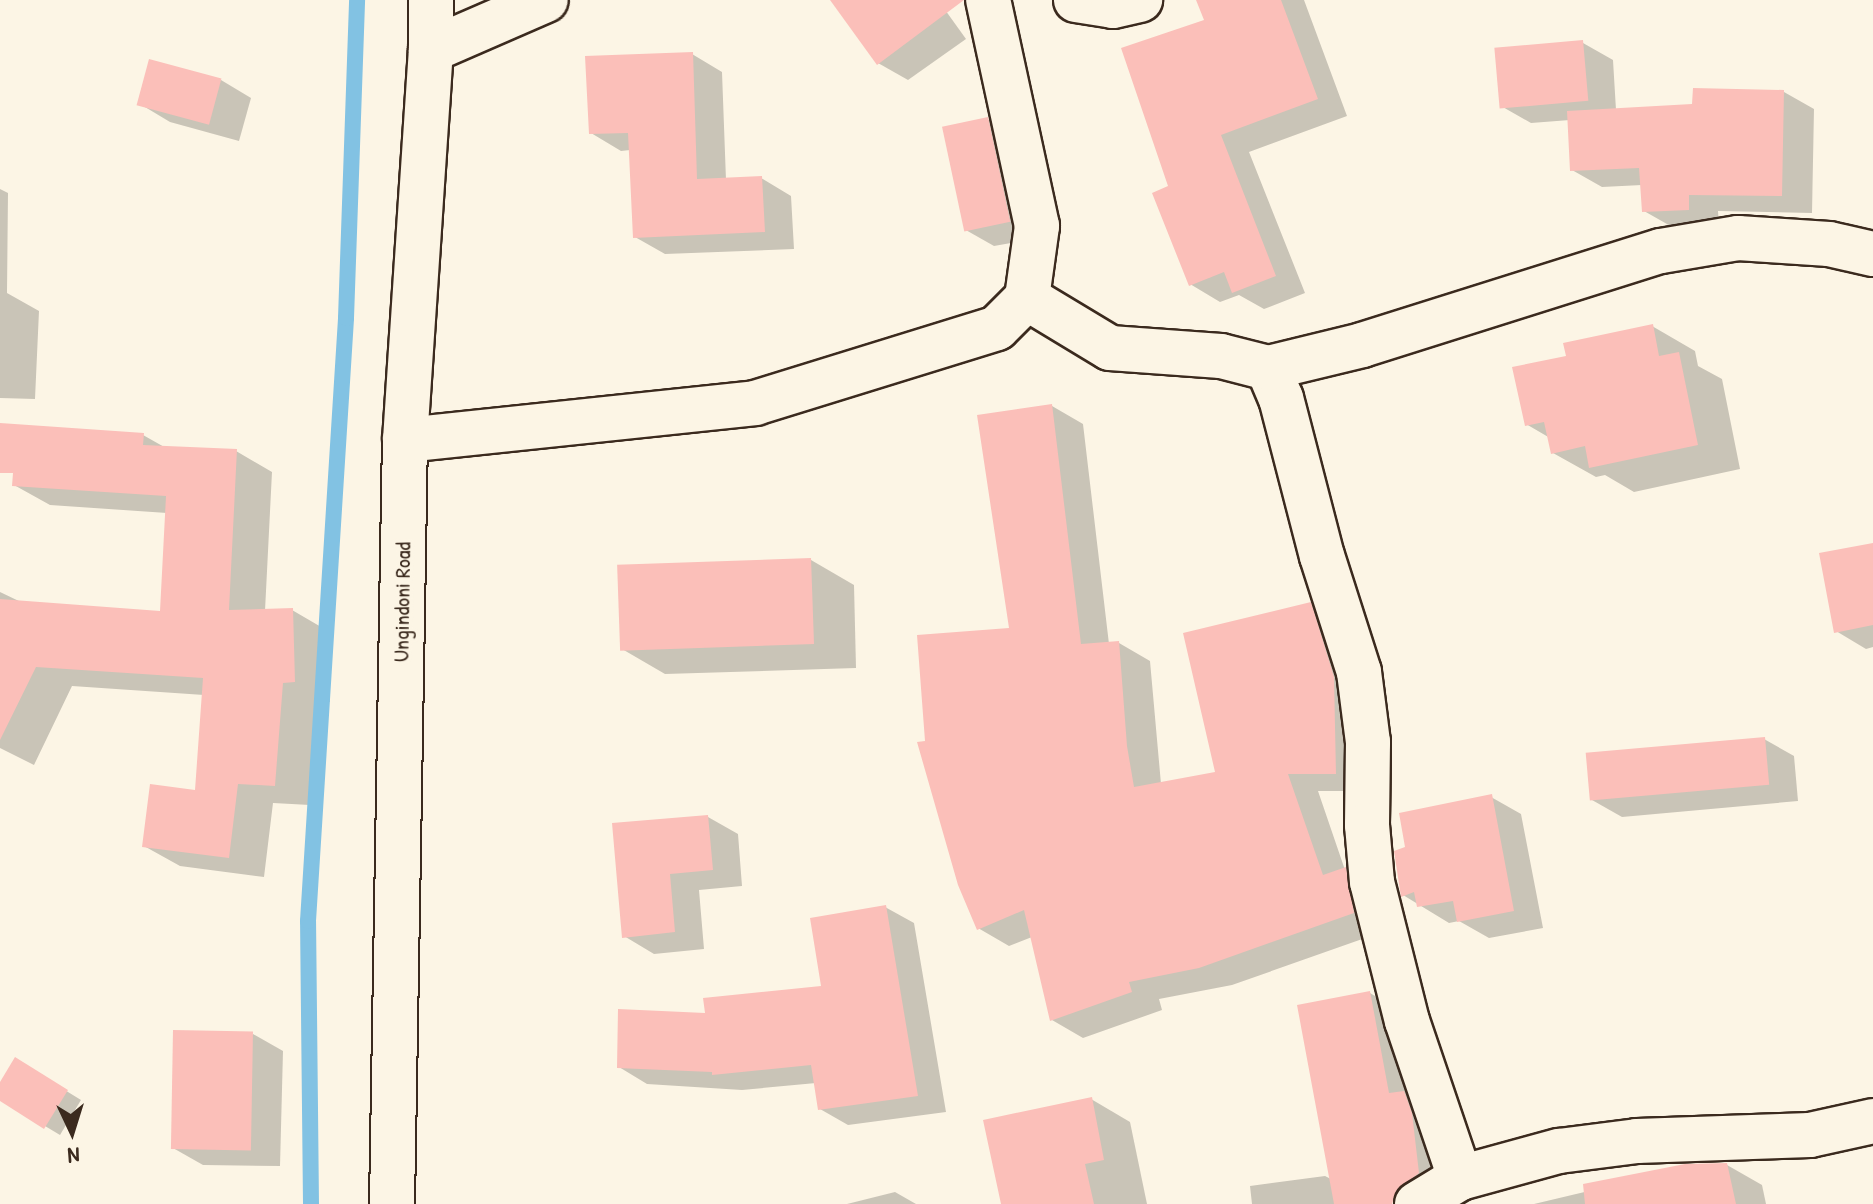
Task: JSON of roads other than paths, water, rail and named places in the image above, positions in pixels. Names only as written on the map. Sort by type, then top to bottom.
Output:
[{"type":"street","name":"Ungindoni Road","points":[[392,1204],[405,440],[431,50],[431,0]]},
{"type":"street","points":[[431,50],[546,0]]},
{"type":"street","points":[[405,440],[755,403],[997,328],[1027,298],[1037,226],[988,0]]},
{"type":"street","points":[[1076,0],[1113,6],[1140,0]]},
{"type":"street","points":[[1027,298],[1110,348],[1221,356],[1268,368],[1362,345],[1661,251],[1738,238],[1829,244],[1873,254]]},
{"type":"street","points":[[1268,368],[1281,398],[1322,556],[1359,672],[1368,742],[1367,825],[1372,882],[1407,1021],[1460,1178]]},
{"type":"street","points":[[1417,1204],[1460,1178],[1559,1151],[1637,1141],[1810,1135],[1873,1121]]},
{"type":"waterway","points":[[311,1204],[308,921],[346,318],[357,0]]}]
